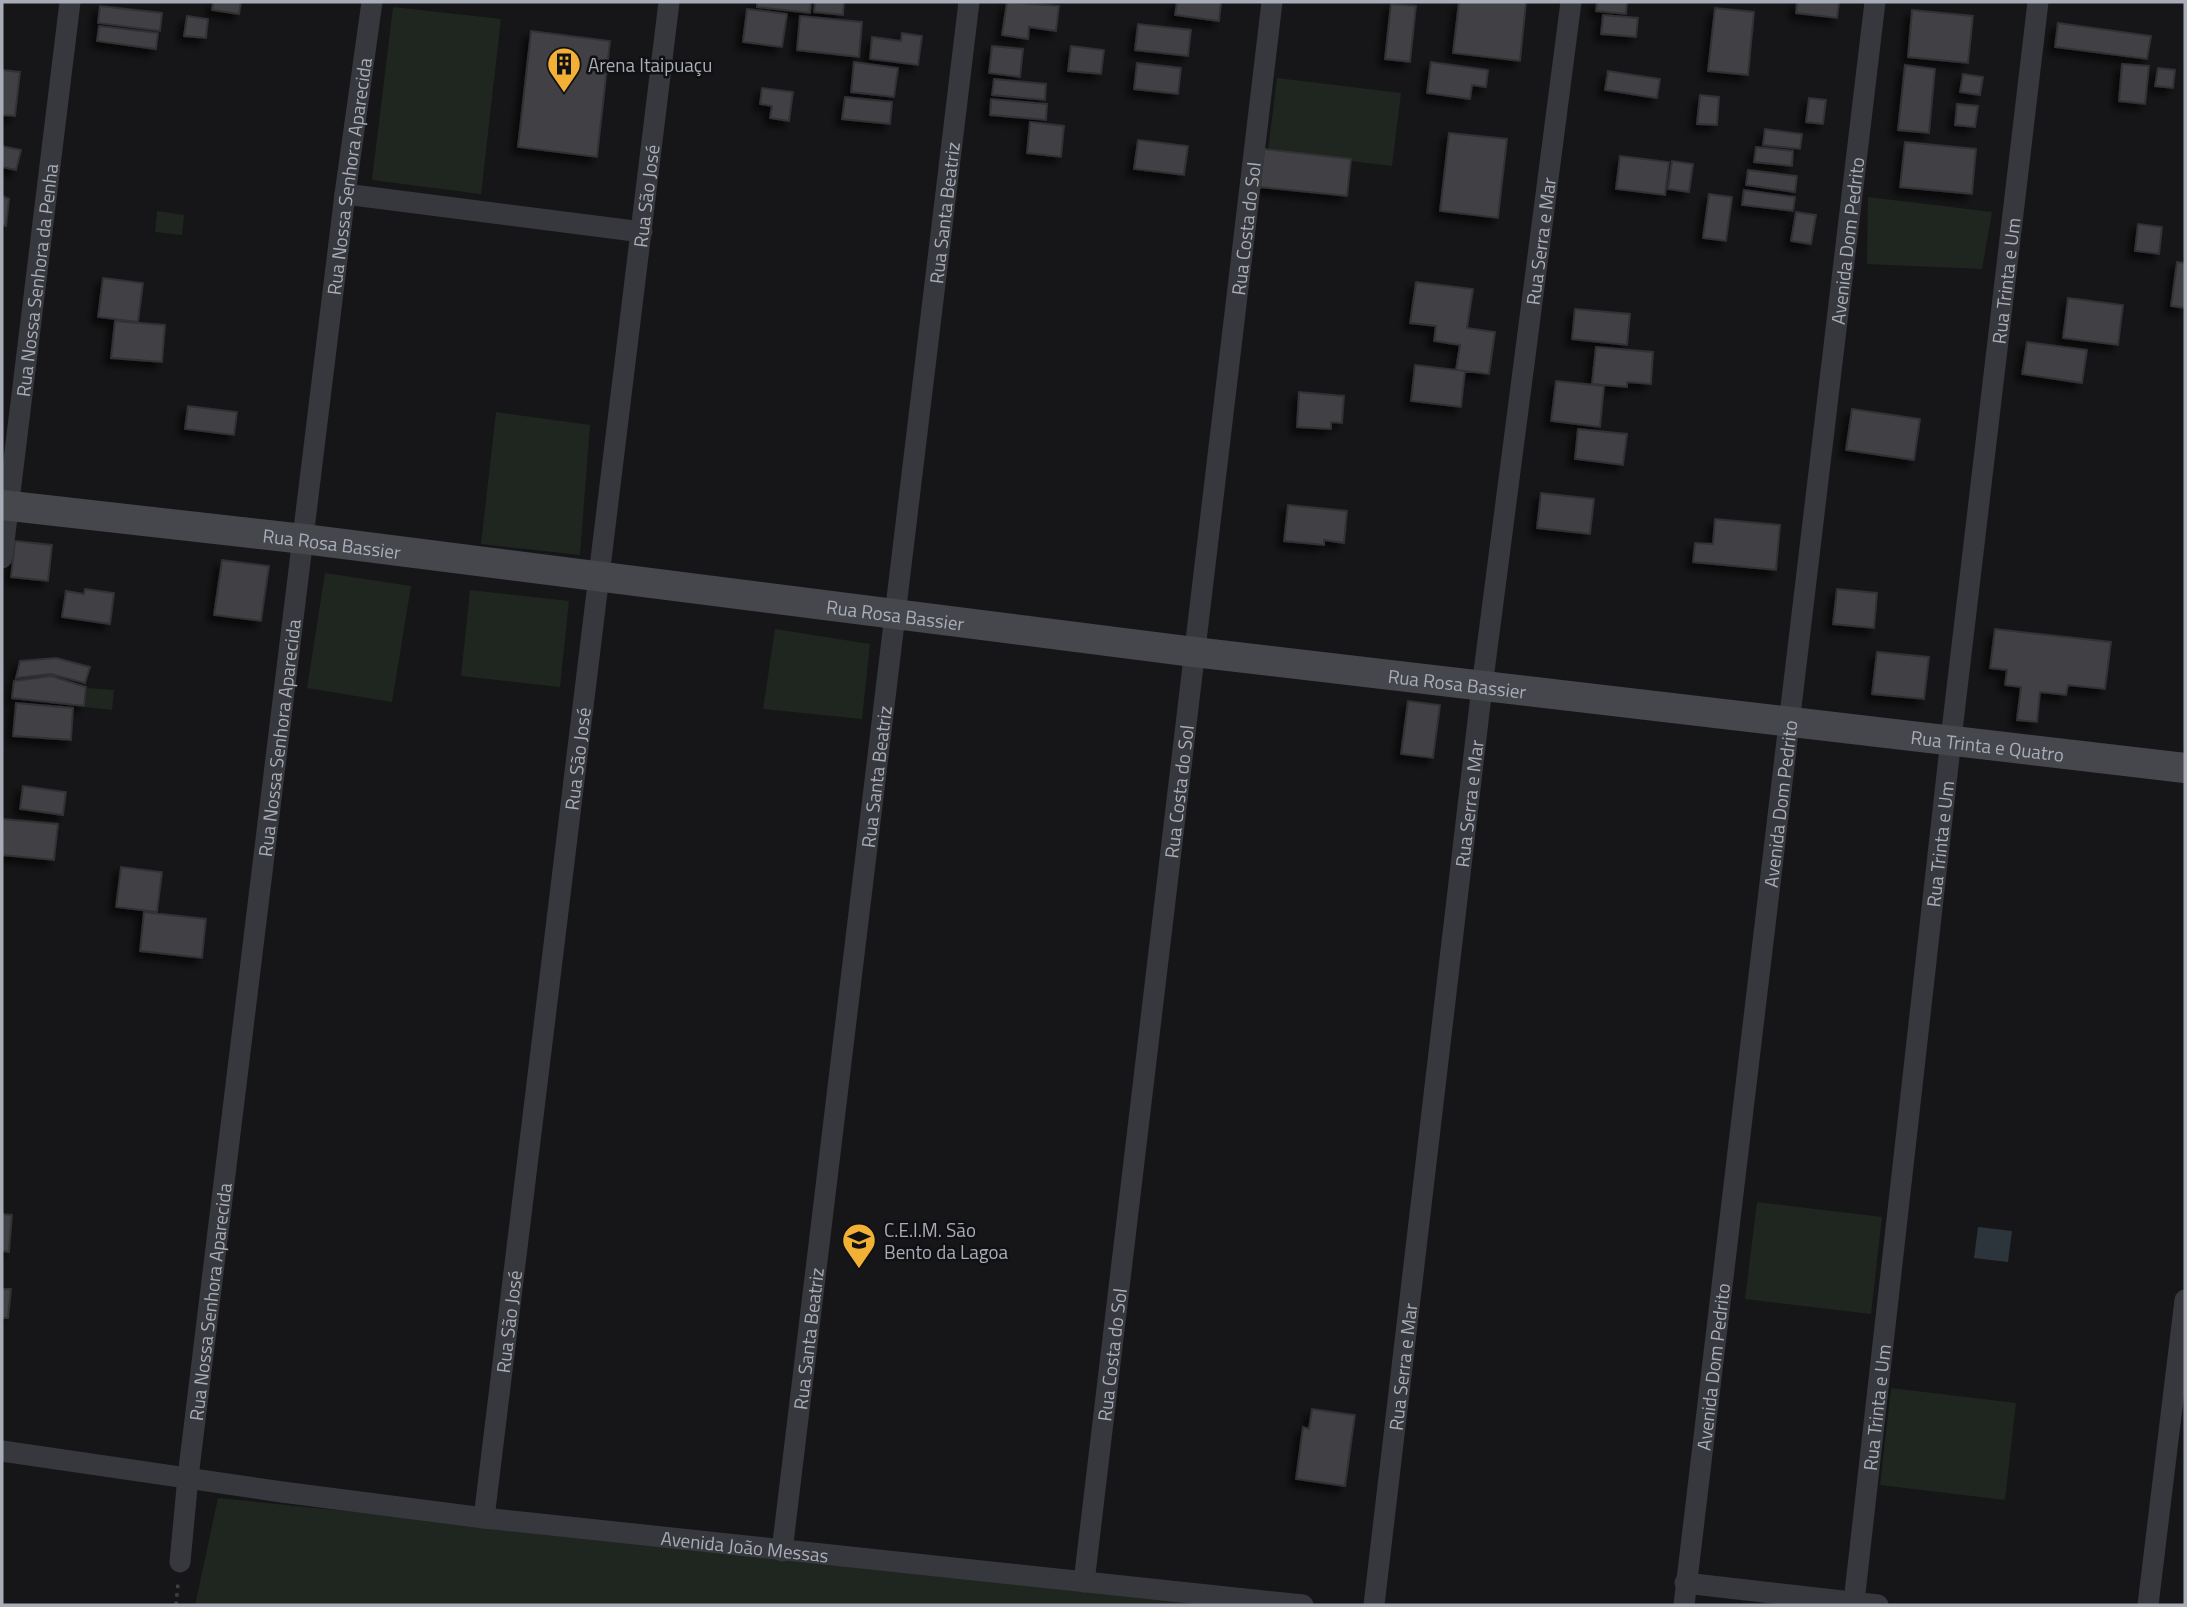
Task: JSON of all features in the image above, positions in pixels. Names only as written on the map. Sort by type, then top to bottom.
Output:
[{"type":"street","name":"Rua Nossa Senhora da Penha","points":[[2,558],[5,506],[70,2]]},
{"type":"street","name":"Rua Nossa Senhora Aparecida","points":[[180,1562],[188,1477],[345,194],[372,2]]},
{"type":"street","name":"Rua São José","points":[[484,1518],[669,2]]},
{"type":"street","name":"Rua Santa Beatriz","points":[[782,1551],[969,2]]},
{"type":"street","name":"Rua Costa do Sol","points":[[1084,1582],[1272,2]]},
{"type":"street","name":"Rua Serra e Mar","points":[[1374,1605],[1482,687],[1571,2]]},
{"type":"street","name":"Avenida Dom Pedrito","points":[[1684,1605],[1875,2]]},
{"type":"street","name":"Rua Trinta e Um","points":[[1854,1602],[1951,739],[2038,2]]},
{"type":"street","points":[[345,194],[642,232]]},
{"type":"street","name":"Rua Rosa Bassier","points":[[5,506],[304,539],[1194,652],[1789,722]]},
{"type":"street","name":"Rua Trinta e Quatro","points":[[1789,722],[2185,768]]},
{"type":"street","points":[[2148,1605],[2185,1300]]},
{"type":"street","name":"Avenida João Messas","points":[[2,1451],[484,1518],[1303,1605]]},
{"type":"street","points":[[1685,1583],[1878,1605]]},
{"type":"shaded area","points":[[393,7],[501,19],[481,194],[372,180]]},
{"type":"shaded area","points":[[1277,78],[1401,93],[1392,166],[1268,151]]},
{"type":"shaded area","points":[[1868,197],[1992,212],[1982,269],[1867,264]]},
{"type":"shaded area","points":[[157,211],[184,215],[182,235],[155,232]]},
{"type":"shaded area","points":[[496,412],[590,425],[580,555],[481,544]]},
{"type":"shaded area","points":[[325,573],[411,586],[392,702],[307,688]]},
{"type":"shaded area","points":[[470,590],[569,601],[560,687],[461,676]]},
{"type":"shaded area","points":[[775,629],[870,644],[862,719],[763,709]]},
{"type":"shaded area","points":[[87,688],[114,690],[112,710],[85,707]]},
{"type":"shaded area","points":[[1757,1202],[1882,1217],[1871,1314],[1745,1299]]},
{"type":"shaded area","points":[[1978,1227],[2012,1231],[2008,1262],[1974,1258]]},
{"type":"shaded area","points":[[1891,1388],[2016,1403],[2005,1500],[1880,1485]]},
{"type":"shaded area","points":[[218,1498],[1275,1605],[195,1605]]},
{"type":"building","points":[[213,2],[241,2],[239,14],[212,10]]},
{"type":"building","points":[[757,2],[811,2],[810,13],[757,7]]},
{"type":"building","points":[[815,2],[844,2],[843,15],[814,12]]},
{"type":"building","points":[[1007,2],[1059,6],[1056,31],[1029,27],[1028,39],[1002,35]]},
{"type":"building","points":[[1177,2],[1221,2],[1219,21],[1175,15]]},
{"type":"building","points":[[1459,2],[1526,2],[1520,61],[1453,53]]},
{"type":"building","points":[[1597,2],[1627,2],[1626,14],[1596,11]]},
{"type":"building","points":[[1797,2],[1839,2],[1837,18],[1796,13]]},
{"type":"building","points":[[1391,4],[1416,6],[1410,62],[1385,59]]},
{"type":"building","points":[[100,6],[162,13],[160,31],[98,23]]},
{"type":"building","points":[[1715,8],[1754,12],[1748,75],[1708,71]]},
{"type":"building","points":[[747,9],[787,14],[782,47],[743,42]]},
{"type":"building","points":[[1912,10],[1973,16],[1968,63],[1908,57]]},
{"type":"building","points":[[1603,15],[1638,18],[1636,37],[1601,34]]},
{"type":"building","points":[[187,16],[208,19],[206,38],[184,36]]},
{"type":"building","points":[[800,16],[862,22],[859,57],[797,50]]},
{"type":"building","points":[[2058,23],[2151,36],[2147,59],[2055,47]]},
{"type":"building","points":[[1138,24],[1191,30],[1188,56],[1135,50]]},
{"type":"building","points":[[99,26],[158,33],[156,49],[97,41]]},
{"type":"building","name":"Arena Itaipuaçu","points":[[531,31],[610,41],[597,157],[518,147]]},
{"type":"building","points":[[902,33],[922,36],[918,65],[870,59],[872,37],[901,41]]},
{"type":"building","points":[[992,46],[1023,49],[1020,77],[989,73]]},
{"type":"building","points":[[1071,46],[1104,50],[1101,74],[1068,71]]},
{"type":"building","points":[[854,62],[898,68],[894,97],[851,92]]},
{"type":"building","points":[[1431,62],[1488,70],[1486,87],[1472,85],[1470,99],[1427,93]]},
{"type":"building","points":[[1137,63],[1181,68],[1178,94],[1134,89]]},
{"type":"building","points":[[2122,64],[2149,66],[2145,104],[2119,101]]},
{"type":"building","points":[[1905,65],[1935,69],[1929,133],[1898,130]]},
{"type":"building","points":[[2158,68],[2175,70],[2173,88],[2155,86]]},
{"type":"building","points":[[2,70],[20,72],[15,116],[2,115]]},
{"type":"building","points":[[1608,71],[1660,79],[1657,98],[1605,90]]},
{"type":"building","points":[[1963,74],[1983,77],[1980,95],[1960,92]]},
{"type":"building","points":[[994,79],[1046,84],[1045,100],[992,95]]},
{"type":"building","points":[[762,88],[793,92],[789,121],[770,118],[772,106],[760,104]]},
{"type":"building","points":[[1700,95],[1719,97],[1717,125],[1697,124]]},
{"type":"building","points":[[845,97],[892,102],[890,124],[842,119]]},
{"type":"building","points":[[1809,98],[1826,100],[1823,124],[1806,122]]},
{"type":"building","points":[[991,99],[1047,104],[1046,120],[990,115]]},
{"type":"building","points":[[1957,104],[1978,106],[1975,127],[1955,125]]},
{"type":"building","points":[[1030,122],[1064,126],[1061,157],[1027,153]]},
{"type":"building","points":[[1765,129],[1802,134],[1800,149],[1763,145]]},
{"type":"building","points":[[1449,133],[1507,139],[1498,218],[1440,211]]},
{"type":"building","points":[[1138,140],[1188,146],[1184,175],[1134,169]]},
{"type":"building","points":[[1905,142],[1976,149],[1972,194],[1900,187]]},
{"type":"building","points":[[2,146],[21,150],[16,170],[2,167]]},
{"type":"building","points":[[1756,147],[1793,151],[1792,166],[1754,162]]},
{"type":"building","points":[[1264,149],[1351,159],[1347,196],[1260,187]]},
{"type":"building","points":[[1620,156],[1669,162],[1665,195],[1616,189]]},
{"type":"building","points":[[1672,161],[1693,164],[1689,192],[1668,189]]},
{"type":"building","points":[[1748,170],[1797,176],[1795,192],[1746,185]]},
{"type":"building","points":[[1744,190],[1795,197],[1793,211],[1742,205]]},
{"type":"building","points":[[1709,194],[1732,197],[1726,241],[1703,238]]},
{"type":"building","points":[[2,196],[9,199],[6,226],[2,225]]},
{"type":"building","points":[[1796,212],[1816,215],[1811,244],[1791,241]]},
{"type":"building","points":[[2138,224],[2162,227],[2159,254],[2135,251]]},
{"type":"building","points":[[2177,262],[2185,263],[2185,308],[2171,306]]},
{"type":"building","points":[[103,278],[143,283],[138,322],[98,317]]},
{"type":"building","points":[[1416,282],[1473,289],[1467,328],[1495,332],[1489,374],[1456,370],[1460,345],[1434,341],[1436,326],[1410,323]]},
{"type":"building","points":[[2068,298],[2123,305],[2118,345],[2063,338]]},
{"type":"building","points":[[1575,309],[1630,314],[1627,345],[1572,339]]},
{"type":"building","points":[[115,321],[165,325],[162,362],[111,358]]},
{"type":"building","points":[[2027,342],[2087,350],[2082,383],[2022,374]]},
{"type":"building","points":[[1596,347],[1653,352],[1651,384],[1627,382],[1627,387],[1592,384]]},
{"type":"building","points":[[1415,365],[1465,371],[1461,407],[1411,401]]},
{"type":"building","points":[[1556,381],[1604,386],[1600,427],[1551,421]]},
{"type":"building","points":[[1299,392],[1344,396],[1342,423],[1331,422],[1331,429],[1297,427]]},
{"type":"building","points":[[188,406],[237,412],[234,435],[185,429]]},
{"type":"building","points":[[1852,409],[1920,419],[1914,460],[1846,450]]},
{"type":"building","points":[[1578,429],[1627,434],[1623,465],[1575,459]]},
{"type":"building","points":[[1541,493],[1594,499],[1590,534],[1537,528]]},
{"type":"building","points":[[1288,505],[1347,511],[1344,543],[1324,540],[1324,545],[1284,541]]},
{"type":"building","points":[[1715,519],[1780,525],[1776,570],[1693,562],[1695,543],[1713,544]]},
{"type":"building","points":[[15,541],[52,545],[48,581],[11,577]]},
{"type":"building","points":[[222,560],[269,566],[261,621],[214,615]]},
{"type":"building","points":[[85,589],[114,593],[110,624],[62,617],[66,591],[84,594]]},
{"type":"building","points":[[1837,589],[1877,593],[1874,628],[1833,624]]},
{"type":"building","points":[[1995,629],[2111,642],[2105,689],[2068,685],[2066,695],[2040,692],[2037,722],[2017,720],[2021,687],[2005,685],[2007,670],[1990,668]]},
{"type":"building","points":[[1877,652],[1929,657],[1924,699],[1872,694]]},
{"type":"building","points":[[56,658],[90,667],[85,683],[51,674],[16,678],[20,661]]},
{"type":"building","points":[[51,676],[86,687],[84,706],[12,698],[14,681]]},
{"type":"building","points":[[1408,701],[1440,705],[1433,758],[1401,754]]},
{"type":"building","points":[[16,703],[73,708],[71,740],[13,736]]},
{"type":"building","points":[[23,786],[66,792],[63,815],[20,809]]},
{"type":"building","points":[[3,819],[58,824],[54,860],[2,855]]},
{"type":"building","points":[[121,867],[162,872],[157,912],[116,907]]},
{"type":"building","points":[[144,912],[206,919],[202,958],[140,951]]},
{"type":"building","points":[[2,1214],[12,1215],[9,1252],[2,1251]]},
{"type":"building","points":[[2,1289],[11,1289],[8,1318],[2,1318]]},
{"type":"building","points":[[1312,1409],[1355,1415],[1345,1486],[1296,1479],[1303,1427],[1309,1429]]},
{"type":"place","name":"Arena Itaipuaçu","points":[[564,94]]},
{"type":"place","name":"C.E.I.M. São Bento da Lagoa","points":[[859,1270]]}]
